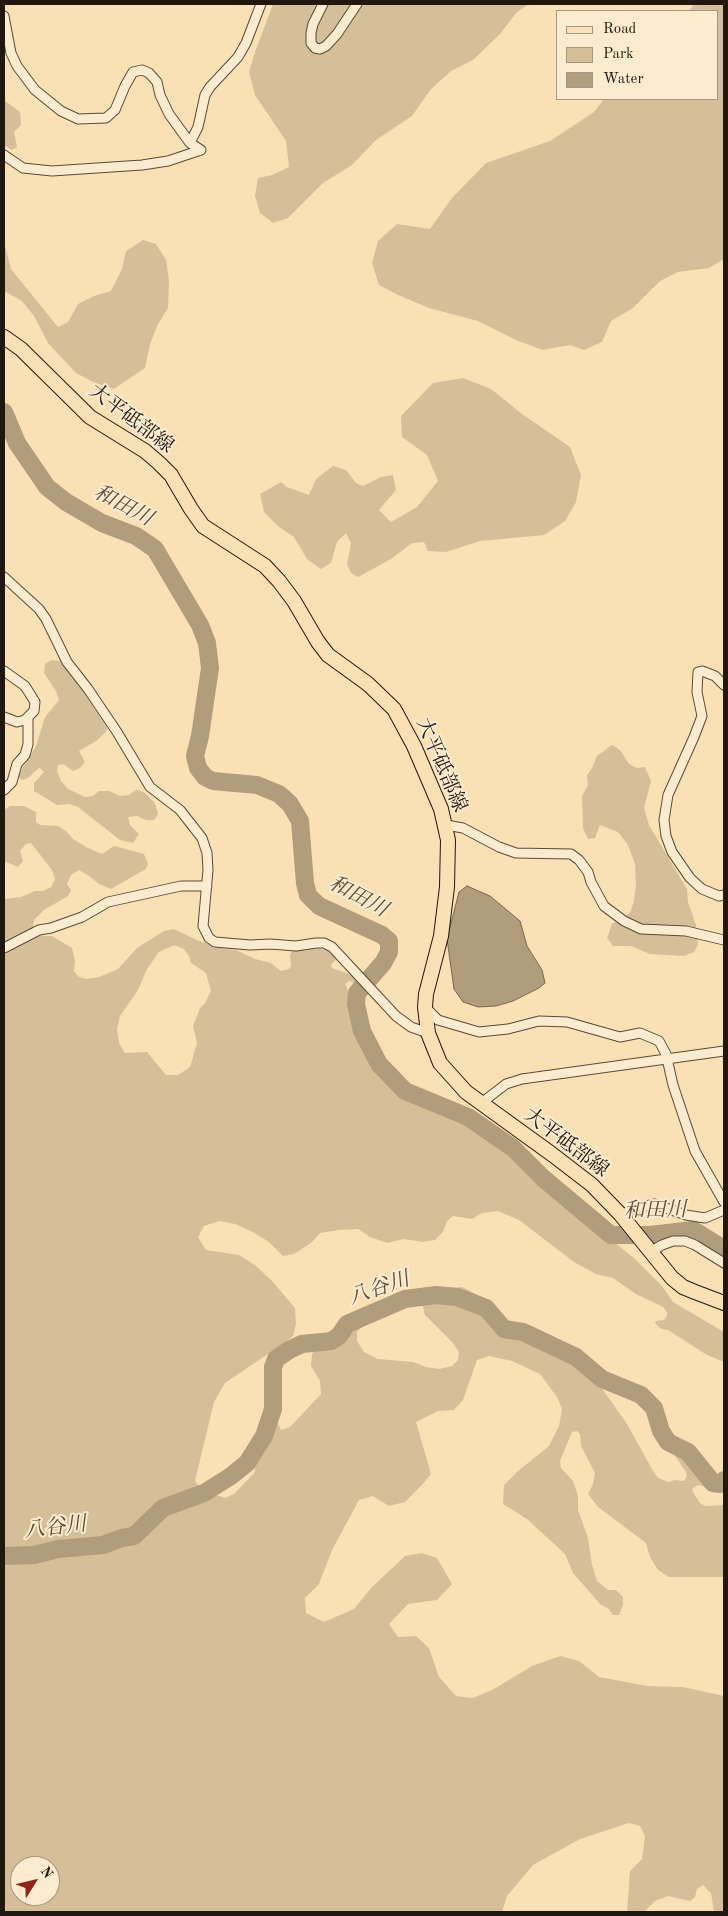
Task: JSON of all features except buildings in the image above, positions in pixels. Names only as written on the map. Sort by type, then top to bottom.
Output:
[{"type":"main road","name":"大平砥部線","points":[[4,337],[21,349],[90,417],[146,451],[159,463],[171,475],[190,509],[203,526],[265,566],[294,602],[328,655],[368,684],[394,709],[414,746],[446,824],[448,840],[447,887],[441,936],[426,994],[425,1007],[428,1033],[440,1063],[466,1092],[480,1104],[592,1185],[621,1215],[672,1278],[684,1287],[724,1303]]},
{"type":"street","points":[[190,143],[198,127],[205,95],[238,57],[262,4]]},
{"type":"street","points":[[323,4],[310,33],[311,43],[320,49],[326,46],[337,34],[357,4]]},
{"type":"street","points":[[4,16],[11,53],[17,66],[35,90],[60,111],[78,119],[106,118],[115,110],[133,72],[142,70],[149,73],[157,82],[160,95],[169,114],[190,143],[201,150],[168,161],[142,165],[52,171],[22,168],[4,155]]},
{"type":"street","points":[[4,577],[39,609],[53,629],[67,662],[117,732],[150,787],[180,810],[202,838],[208,853],[203,926],[209,938],[215,942],[296,946],[324,943],[332,947],[396,1016],[412,1027],[428,1033]]},
{"type":"street","points":[[724,685],[715,676],[702,670],[698,672],[698,692],[702,716],[668,795],[664,820],[666,836],[672,852],[690,878],[702,888],[719,896],[724,895]]},
{"type":"street","points":[[4,671],[19,680],[32,694],[35,702],[34,711],[28,718],[18,722],[4,718]]},
{"type":"street","points":[[4,790],[12,782],[17,764],[25,754],[28,744],[28,718]]},
{"type":"street","points":[[446,824],[463,828],[516,853],[571,854],[579,860],[588,872],[591,882],[604,906],[624,921],[641,928],[686,931],[724,940]]},
{"type":"street","points":[[4,948],[39,930],[51,928],[82,917],[108,902],[181,886],[207,886]]},
{"type":"street","points":[[425,1007],[438,1020],[479,1032],[508,1029],[539,1021],[567,1022],[620,1038],[640,1033],[659,1041],[666,1054],[695,1151],[724,1202]]},
{"type":"street","points":[[480,1104],[506,1084],[522,1079],[724,1051]]},
{"type":"street","points":[[621,1215],[636,1208],[654,1204],[686,1215],[705,1218],[724,1210]]},
{"type":"street","points":[[650,1252],[673,1241],[685,1241],[724,1263]]},
{"type":"green space","points":[[273,4],[529,4],[517,12],[500,34],[473,60],[451,71],[431,89],[412,116],[376,140],[352,165],[323,183],[288,218],[273,223],[260,213],[255,196],[258,178],[272,175],[289,167],[286,141],[255,95],[249,72]]},
{"type":"green space","points":[[694,4],[724,4],[724,259],[709,268],[678,272],[660,281],[633,308],[611,321],[602,342],[584,350],[570,345],[543,350],[516,340],[478,321],[429,308],[379,285],[372,263],[378,241],[397,224],[430,229],[452,198],[486,163],[550,141],[594,112],[603,100],[718,100],[718,10],[690,10]]},
{"type":"green space","points":[[4,100],[20,112],[21,125],[14,132],[17,147],[12,150],[4,145]]},
{"type":"green space","points":[[143,240],[156,244],[166,260],[169,281],[168,308],[158,324],[150,344],[145,368],[114,389],[95,383],[76,373],[48,343],[34,316],[22,301],[4,291],[4,242],[11,269],[58,327],[68,322],[78,304],[94,296],[111,291],[122,269],[126,251]]},
{"type":"green space","points":[[463,378],[491,389],[522,414],[570,447],[581,475],[576,502],[565,521],[544,535],[480,541],[446,552],[428,551],[424,542],[412,543],[391,559],[358,577],[351,573],[347,564],[351,543],[346,533],[337,542],[331,563],[321,569],[307,559],[294,537],[279,527],[264,512],[260,494],[281,482],[287,487],[309,495],[316,479],[333,466],[346,470],[356,483],[363,486],[381,477],[393,475],[396,490],[379,510],[391,522],[417,507],[438,481],[427,455],[402,437],[401,416],[433,383]]},
{"type":"green space","points":[[51,660],[60,661],[107,728],[106,732],[96,741],[79,751],[85,762],[80,768],[73,771],[63,764],[58,765],[57,771],[61,781],[68,789],[85,797],[93,796],[99,791],[109,791],[120,796],[129,795],[136,790],[144,792],[155,803],[158,814],[154,820],[146,820],[137,816],[128,817],[130,825],[139,834],[133,843],[120,840],[78,807],[69,804],[57,805],[34,791],[34,783],[44,772],[41,769],[39,768],[28,778],[22,780],[18,776],[36,746],[45,717],[59,700],[56,691],[44,673],[45,664]]},
{"type":"green space","points":[[612,745],[620,750],[629,764],[637,768],[645,767],[651,781],[644,808],[649,825],[687,889],[688,902],[696,925],[698,945],[694,952],[684,956],[650,954],[631,946],[613,946],[607,938],[612,924],[630,913],[636,885],[635,864],[628,845],[618,832],[600,825],[595,838],[588,839],[583,828],[582,796],[588,785],[587,775],[597,756]]},
{"type":"green space","points":[[10,806],[24,806],[36,812],[36,822],[40,825],[58,826],[73,839],[102,854],[114,846],[144,854],[148,864],[146,869],[111,889],[99,884],[79,870],[71,875],[67,884],[71,890],[68,896],[44,910],[34,920],[33,927],[42,936],[52,936],[72,948],[75,961],[74,971],[79,977],[87,979],[99,977],[118,969],[137,948],[164,931],[174,929],[199,941],[236,950],[255,959],[271,963],[281,971],[289,969],[291,966],[290,955],[292,951],[319,948],[331,952],[337,958],[331,965],[332,968],[355,976],[359,981],[358,985],[350,981],[345,984],[350,994],[348,1006],[354,1014],[354,1028],[363,1052],[381,1072],[403,1093],[459,1117],[501,1144],[555,1195],[634,1258],[662,1286],[673,1302],[724,1332],[724,1362],[707,1355],[668,1330],[661,1329],[655,1323],[656,1321],[664,1320],[667,1316],[667,1312],[663,1307],[636,1294],[613,1278],[596,1274],[574,1262],[519,1220],[498,1211],[482,1213],[472,1219],[453,1216],[447,1221],[443,1232],[435,1240],[423,1242],[404,1239],[387,1243],[370,1237],[358,1229],[339,1230],[320,1233],[311,1243],[294,1254],[283,1256],[269,1242],[235,1224],[219,1221],[204,1226],[198,1237],[206,1250],[239,1255],[255,1265],[272,1281],[295,1308],[296,1324],[293,1336],[225,1383],[214,1402],[195,1481],[201,1490],[225,1498],[234,1494],[255,1472],[252,1450],[262,1426],[271,1395],[276,1399],[277,1421],[281,1430],[290,1427],[321,1394],[320,1381],[311,1366],[312,1354],[321,1341],[343,1325],[388,1300],[394,1298],[396,1300],[396,1306],[389,1316],[363,1326],[357,1332],[357,1341],[364,1352],[378,1359],[413,1362],[426,1367],[439,1369],[452,1366],[458,1360],[459,1352],[452,1342],[425,1315],[422,1303],[428,1296],[439,1289],[462,1287],[488,1300],[503,1325],[510,1328],[520,1328],[551,1345],[573,1353],[583,1361],[627,1424],[658,1478],[669,1482],[674,1480],[684,1481],[687,1476],[686,1472],[675,1456],[676,1450],[680,1450],[685,1453],[706,1481],[721,1488],[724,1485],[724,1492],[698,1485],[692,1489],[700,1503],[705,1506],[724,1505],[724,1577],[669,1577],[658,1570],[650,1557],[646,1543],[598,1507],[588,1494],[593,1484],[595,1473],[581,1446],[580,1434],[577,1431],[572,1432],[560,1461],[561,1468],[573,1481],[578,1496],[578,1510],[588,1538],[592,1565],[597,1581],[608,1590],[616,1590],[623,1597],[623,1605],[619,1615],[613,1615],[608,1608],[601,1605],[573,1573],[565,1554],[527,1519],[503,1504],[504,1485],[549,1446],[559,1426],[562,1409],[557,1397],[540,1374],[512,1361],[489,1356],[477,1360],[463,1400],[454,1410],[438,1411],[416,1422],[431,1474],[405,1502],[389,1506],[373,1496],[359,1500],[332,1550],[319,1584],[305,1598],[306,1613],[324,1622],[354,1609],[371,1588],[405,1556],[422,1553],[437,1558],[452,1584],[437,1600],[408,1604],[389,1624],[398,1637],[416,1636],[429,1648],[439,1677],[456,1696],[473,1698],[494,1689],[532,1666],[560,1656],[579,1661],[599,1677],[647,1686],[683,1687],[724,1696],[724,1912],[714,1912],[711,1893],[703,1885],[697,1889],[695,1897],[690,1901],[668,1896],[655,1901],[644,1912],[627,1912],[630,1871],[642,1859],[645,1836],[640,1826],[629,1823],[580,1839],[533,1865],[507,1896],[502,1912],[4,1912],[4,899],[21,897],[35,891],[43,891],[51,887],[55,879],[52,870],[31,843],[26,844],[20,851],[23,861],[18,867],[4,861],[4,810]],"holes":[[[174,945],[184,949],[191,963],[206,973],[211,991],[200,1008],[193,1026],[197,1043],[190,1067],[178,1075],[166,1075],[147,1052],[125,1053],[119,1043],[117,1029],[120,1016],[138,990],[147,969],[159,952]]]},
{"type":"water","points":[[467,886],[490,896],[520,921],[527,946],[542,970],[545,983],[539,988],[513,1001],[496,1006],[478,1007],[463,1002],[454,989],[447,939],[459,892]]},
{"type":"waterway","name":"和田川","points":[[4,412],[17,443],[47,487],[66,502],[102,523],[136,536],[155,549],[200,625],[207,643],[210,668],[200,736],[195,756],[198,768],[205,777],[213,781],[257,785],[279,794],[290,804],[300,821],[305,883],[308,895],[319,906],[382,935],[389,941],[389,952],[383,963],[357,993],[356,1004],[362,1031],[379,1064],[405,1091],[468,1117],[513,1148],[543,1178],[611,1235],[650,1235],[693,1230],[724,1249]]},
{"type":"waterway","name":"八谷川","points":[[4,1556],[34,1555],[58,1549],[103,1545],[134,1536],[163,1508],[204,1493],[231,1476],[247,1463],[264,1436],[273,1409],[273,1367],[276,1359],[302,1344],[331,1341],[339,1336],[347,1324],[405,1299],[436,1295],[457,1297],[486,1308],[504,1329],[523,1332],[576,1357],[602,1379],[641,1395],[654,1408],[661,1431],[668,1442],[688,1452],[713,1483],[720,1484],[724,1480]]}]
